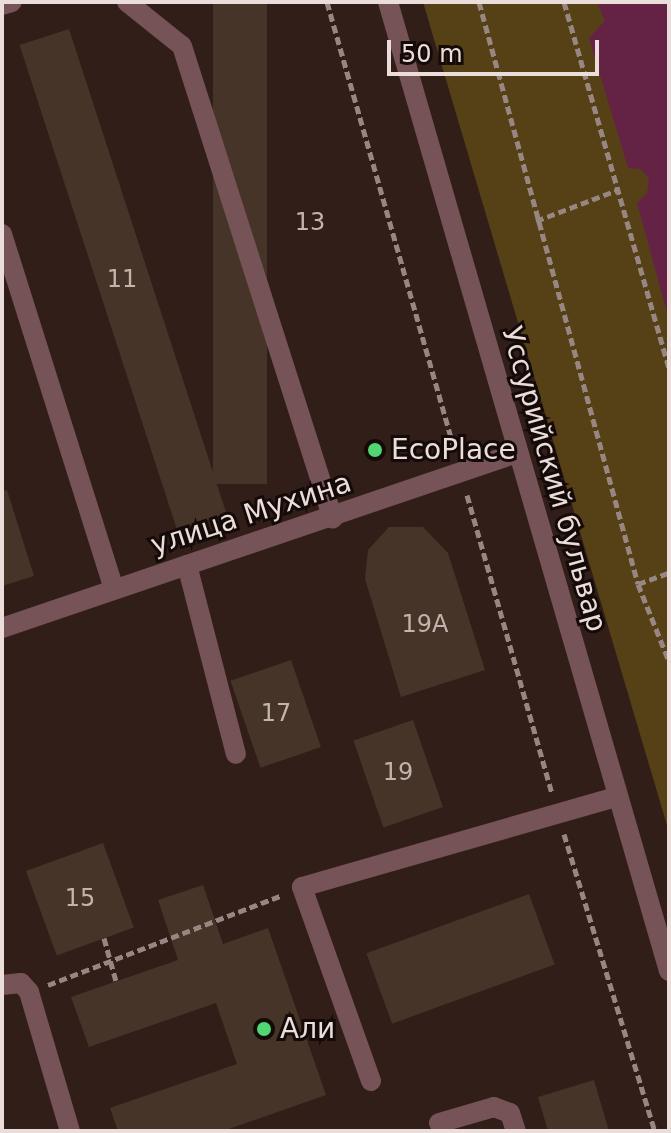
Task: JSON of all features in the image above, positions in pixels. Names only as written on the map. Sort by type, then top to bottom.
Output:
[{"type":"street","points":[[2,5],[12,2]]},
{"type":"street","points":[[127,2],[182,46],[333,518]]},
{"type":"street","name":"Уссурийский бульвар","points":[[388,2],[616,797],[669,971]]},
{"type":"street","points":[[2,234],[114,589]]},
{"type":"street","name":"улица Мухина","points":[[2,628],[517,453]]},
{"type":"street","points":[[187,565],[236,754]]},
{"type":"street","points":[[371,1081],[302,887],[616,797]]},
{"type":"street","points":[[2,985],[21,983],[29,992],[70,1131]]},
{"type":"street","points":[[439,1123],[494,1107],[510,1113],[516,1131]]},
{"type":"path","points":[[327,2],[558,814],[655,1131]]},
{"type":"path","points":[[479,2],[536,221],[638,584],[669,661]]},
{"type":"path","points":[[564,2],[669,367]]},
{"type":"path","points":[[536,221],[617,190]]},
{"type":"path","points":[[638,584],[669,573]]},
{"type":"path","points":[[29,992],[302,887]]},
{"type":"path","points":[[104,938],[116,981]]},
{"type":"shaded area","points":[[423,2],[669,2],[669,832]]},
{"type":"shaded area","points":[[597,2],[669,2],[669,320],[637,203],[647,193],[649,179],[641,169],[628,168],[589,38],[605,21]]},
{"type":"building","points":[[213,2],[267,2],[267,484],[213,484]]},
{"type":"building","points":[[69,29],[227,514],[177,530],[20,45]]},
{"type":"building","points":[[7,490],[34,576],[2,586],[2,491]]},
{"type":"building","points":[[389,527],[423,527],[448,553],[485,670],[401,697],[365,579],[368,550]]},
{"type":"building","points":[[291,660],[321,747],[260,768],[230,681]]},
{"type":"building","points":[[413,720],[443,807],[383,827],[353,741]]},
{"type":"building","points":[[103,843],[134,928],[57,956],[26,871]]},
{"type":"building","name":"Али","points":[[203,885],[223,944],[268,928],[326,1095],[223,1131],[118,1131],[110,1108],[237,1064],[216,1003],[89,1047],[71,997],[178,960],[158,900]]},
{"type":"building","points":[[529,894],[555,964],[392,1024],[366,953]]},
{"type":"building","points":[[594,1080],[609,1131],[548,1131],[538,1097]]},
{"type":"place","name":"EcoPlace","points":[[375,450]]},
{"type":"place","name":"Али","points":[[264,1029]]}]
